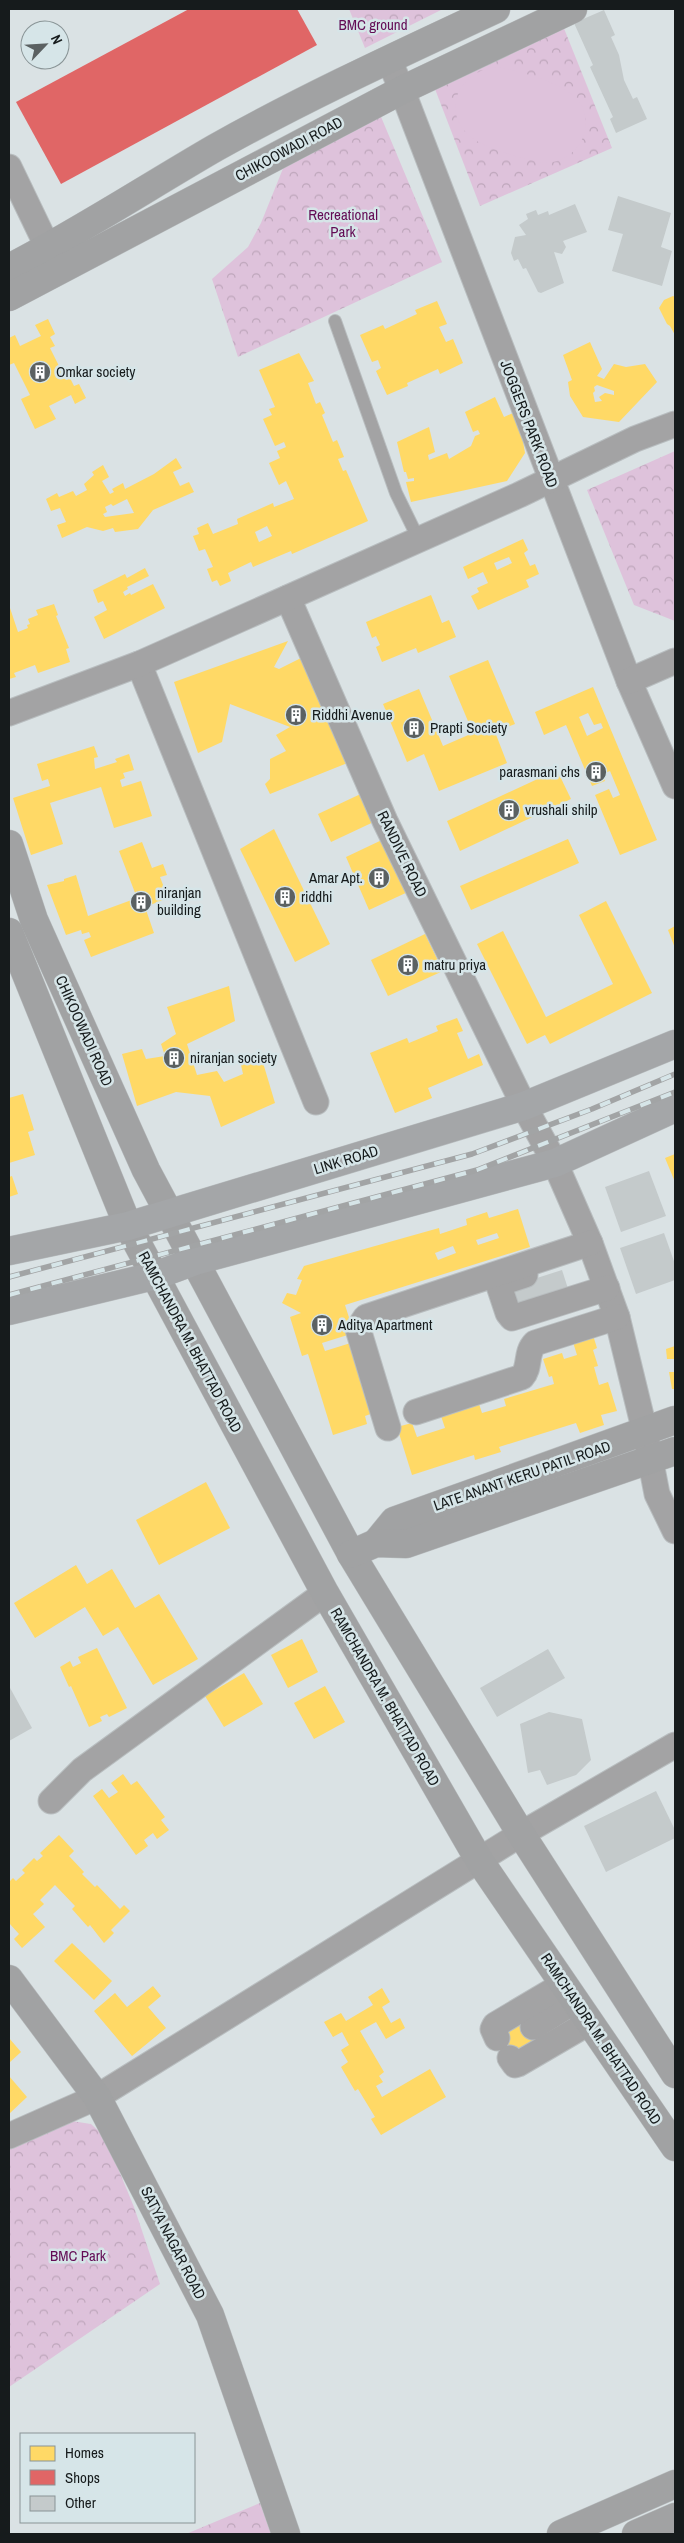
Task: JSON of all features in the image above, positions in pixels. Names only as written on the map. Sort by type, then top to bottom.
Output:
[{"type":"main road","name":"LINK ROAD","points":[[9,1251],[128,1226],[524,1106],[675,1044]]},
{"type":"main road","points":[[9,1312],[154,1276],[195,1260],[556,1163],[675,1108]]},
{"type":"street","points":[[9,268],[48,248],[216,148],[389,60],[496,9]]},
{"type":"street","name":"CHIKOOWADI ROAD","points":[[9,296],[402,90],[573,9]]},
{"type":"street","name":"JOGGERS PARK ROAD","points":[[389,60],[629,681],[675,786]]},
{"type":"street","points":[[9,167],[48,248]]},
{"type":"street","points":[[9,713],[139,664],[418,540],[635,439],[675,424]]},
{"type":"street","name":"RANDIVE ROAD","points":[[288,598],[385,821],[524,1106],[556,1163],[592,1248],[617,1317],[645,1432],[657,1494],[675,1531]]},
{"type":"street","points":[[629,681],[675,661]]},
{"type":"street","points":[[139,664],[316,1102]]},
{"type":"street","name":"CHIKOOWADI ROAD","points":[[9,844],[34,920],[168,1214]]},
{"type":"street","points":[[9,927],[34,920]]},
{"type":"street","name":"CHIKOOWADI ROAD","points":[[9,932],[128,1226]]},
{"type":"street","points":[[168,1214],[195,1260],[351,1554],[521,1834],[675,2074]]},
{"type":"street","name":"RAMCHANDRA M. BHATTAD ROAD","points":[[128,1226],[325,1593],[479,1860],[675,2147]]},
{"type":"street","points":[[592,1248],[504,1282],[499,1286],[508,1313],[512,1318],[606,1288]]},
{"type":"street","points":[[388,1428],[358,1329],[362,1320],[366,1317],[592,1248]]},
{"type":"street","points":[[177,1319],[217,1302]]},
{"type":"street","points":[[416,1412],[522,1377],[526,1373],[530,1348],[535,1343],[617,1317]]},
{"type":"street","name":"LATE ANANT KERU PATIL ROAD","points":[[376,1543],[394,1521],[675,1420]]},
{"type":"street","name":"LATE ANANT KERU PATIL ROAD","points":[[351,1554],[376,1543],[406,1544],[675,1451]]},
{"type":"street","points":[[51,1801],[82,1770],[325,1593]]},
{"type":"street","points":[[10,2133],[97,2098],[521,1834],[675,1745]]},
{"type":"street","name":"SATYA NAGAR ROAD","points":[[9,1979],[97,2098],[210,2315],[286,2534]]},
{"type":"street","points":[[497,2038],[493,2030],[495,2025],[528,2018],[576,2002]]},
{"type":"street","points":[[510,2058],[515,2065],[545,2049],[576,2002]]},
{"type":"street","points":[[528,2018],[545,2049]]},
{"type":"street","points":[[563,2534],[675,2484]]},
{"type":"street","points":[[636,2534],[675,2517]]},
{"type":"lane","points":[[335,321],[396,492],[418,540]]},
{"type":"green space","name":"BMC ground","points":[[349,9],[443,9],[365,48]]},
{"type":"green space","points":[[559,16],[612,148],[480,206],[435,89]]},
{"type":"green space","points":[[497,67],[517,71],[552,83],[578,100],[584,112],[586,124],[584,136],[570,154],[560,160],[548,163],[535,161],[484,145],[471,137],[461,127],[456,116],[455,104],[458,93],[473,76],[484,70]]},
{"type":"green space","name":"Recreational Park","points":[[379,112],[442,262],[238,357],[212,279],[248,247],[261,223],[284,166]]},
{"type":"green space","points":[[675,451],[675,621],[634,605],[587,490]]},
{"type":"green space","name":"BMC Park","points":[[65,2120],[91,2124],[105,2137],[134,2207],[160,2284],[9,2387],[9,2145]]},
{"type":"green space","points":[[260,2503],[271,2534],[186,2534]]},
{"type":"building: Homes","points":[[675,297],[675,335],[659,308],[664,300]]},
{"type":"building: Homes","points":[[437,301],[447,324],[439,327],[446,342],[453,339],[463,363],[440,374],[438,369],[407,383],[408,386],[387,395],[376,371],[381,368],[378,360],[372,362],[360,335],[383,325],[385,329],[417,314],[415,310]]},
{"type":"building: Homes","name":"Omkar society","points":[[48,319],[55,334],[50,337],[55,346],[50,348],[66,380],[70,378],[74,386],[79,384],[86,398],[75,404],[71,395],[49,406],[56,419],[35,429],[21,399],[30,395],[14,363],[9,365],[9,338],[15,335],[20,346],[41,336],[35,325]]},
{"type":"building: Homes","points":[[590,342],[602,369],[597,376],[604,379],[614,364],[626,367],[645,364],[657,382],[619,422],[583,417],[570,396],[568,382],[572,380],[563,355]],"holes":[[[597,385],[614,391],[614,395],[605,393],[599,397],[602,401],[595,402],[593,393],[595,391],[594,387]]]},
{"type":"building: Homes","points":[[299,353],[314,381],[308,383],[316,404],[320,402],[325,413],[322,415],[333,442],[337,440],[344,457],[338,459],[343,471],[346,470],[368,521],[292,554],[291,551],[253,567],[251,562],[228,573],[231,581],[220,586],[217,580],[212,582],[207,569],[213,567],[205,549],[199,551],[193,536],[199,534],[197,528],[208,523],[213,534],[238,524],[237,519],[273,503],[274,507],[294,499],[286,481],[279,485],[269,463],[280,458],[277,451],[286,447],[284,442],[275,446],[263,419],[272,415],[269,409],[275,407],[259,370]],"holes":[[[267,526],[272,536],[259,542],[255,532]]]},
{"type":"building: Homes","points":[[495,397],[504,417],[513,413],[521,430],[525,453],[507,481],[411,502],[406,482],[414,481],[414,478],[408,479],[406,472],[404,472],[397,442],[429,427],[435,452],[428,455],[429,460],[447,453],[449,459],[471,446],[475,436],[480,434],[478,430],[473,432],[465,412]]},
{"type":"building: Homes","points":[[176,458],[182,468],[173,472],[180,486],[189,482],[194,492],[153,510],[138,529],[115,532],[113,528],[103,531],[87,527],[62,538],[57,525],[66,522],[60,508],[51,511],[46,499],[57,493],[59,497],[73,491],[76,496],[87,490],[84,484],[94,475],[92,472],[103,465],[109,477],[102,481],[110,494],[114,492],[112,489],[123,483],[125,489],[154,474]],"holes":[[[127,499],[134,513],[105,517],[103,514],[107,512],[105,507],[111,504],[113,506]]]},
{"type":"building: Homes","points":[[523,539],[528,550],[524,553],[530,566],[535,564],[539,574],[526,580],[529,587],[478,610],[471,596],[479,592],[477,588],[488,583],[483,572],[468,579],[463,567]],"holes":[[[509,557],[512,563],[497,570],[494,563]]]},
{"type":"building: Homes","points":[[145,568],[149,576],[127,587],[128,589],[123,592],[125,596],[153,584],[165,608],[104,639],[94,617],[107,610],[103,601],[98,603],[93,590],[125,574],[127,578]]},
{"type":"building: Homes","points":[[431,595],[442,623],[449,620],[456,637],[418,653],[416,648],[382,662],[376,647],[380,645],[376,636],[372,638],[366,622]]},
{"type":"building: Homes","points":[[54,604],[58,615],[56,616],[69,648],[66,649],[70,662],[38,673],[35,665],[14,673],[16,677],[9,679],[9,605],[18,632],[28,628],[27,625],[30,624],[28,619],[38,615],[36,610]]},
{"type":"building: Homes","name":"Riddhi Avenue","points":[[288,641],[274,667],[279,669],[307,655],[350,762],[270,794],[265,784],[270,779],[270,759],[286,751],[276,735],[290,727],[230,704],[222,742],[198,753],[174,682]]},
{"type":"building: Homes","name":"Prapti Society","points":[[488,660],[515,724],[495,732],[507,763],[439,791],[424,754],[407,762],[383,704],[419,689],[443,746],[473,733],[449,676]]},
{"type":"building: Homes","name":"parasmani chs","points":[[593,687],[657,840],[620,855],[595,795],[609,789],[613,798],[620,795],[610,771],[602,774],[605,781],[592,786],[566,725],[544,735],[535,712]],"holes":[[[588,713],[594,725],[601,723],[603,728],[587,736],[579,717]]]},
{"type":"building: Homes","points":[[94,746],[98,757],[94,758],[95,769],[117,762],[115,759],[129,754],[134,770],[123,773],[125,778],[120,780],[122,787],[141,781],[152,816],[114,828],[101,787],[50,803],[63,844],[31,855],[13,798],[50,786],[48,779],[42,781],[37,764]]},
{"type":"building: Homes","name":"vrushali shilp","points":[[557,770],[571,799],[460,851],[447,821]]},
{"type":"building: Homes","points":[[367,791],[380,819],[331,842],[318,814]]},
{"type":"building: Homes","name":"riddhi","points":[[274,829],[330,944],[295,962],[240,849]]},
{"type":"building: Homes","name":"Amar Apt.","points":[[384,839],[410,891],[369,910],[346,857]]},
{"type":"building: Homes","name":"vrushali shilp","points":[[568,839],[579,863],[471,910],[460,886]]},
{"type":"building: Homes","name":"niranjan building","points":[[142,842],[152,868],[163,864],[167,875],[160,877],[168,898],[145,907],[154,933],[91,957],[84,940],[91,937],[89,932],[82,934],[81,930],[66,935],[47,885],[64,881],[64,879],[76,875],[88,916],[137,898],[119,851]]},
{"type":"building: Homes","points":[[606,901],[652,993],[550,1044],[545,1035],[527,1044],[477,944],[503,931],[546,1017],[613,984],[579,915]]},
{"type":"building: Homes","points":[[675,926],[675,948],[668,930]]},
{"type":"building: Homes","name":"matru priya","points":[[425,934],[443,971],[388,996],[371,960]]},
{"type":"building: Homes","name":"niranjan society","points":[[229,986],[235,1021],[187,1044],[197,1075],[217,1071],[224,1082],[243,1074],[241,1065],[261,1056],[275,1103],[221,1127],[210,1096],[176,1092],[137,1106],[122,1054],[142,1049],[146,1059],[165,1056],[161,1044],[176,1034],[167,1007]]},
{"type":"building: Homes","points":[[457,1018],[463,1031],[457,1033],[468,1059],[479,1054],[483,1065],[428,1088],[432,1098],[395,1113],[370,1053],[407,1038],[409,1043],[438,1031],[436,1026]]},
{"type":"building: Homes","points":[[23,1094],[34,1130],[28,1132],[35,1155],[9,1163],[9,1098]]},
{"type":"building: Homes","points":[[675,1154],[675,1182],[665,1158]]},
{"type":"building: Homes","points":[[12,1176],[18,1194],[9,1197],[9,1177]]},
{"type":"building: Homes","name":"Aditya Apartment","points":[[518,1209],[530,1247],[345,1305],[354,1333],[322,1343],[325,1351],[357,1341],[379,1411],[365,1416],[367,1424],[333,1435],[308,1354],[302,1356],[290,1317],[301,1313],[282,1303],[287,1293],[296,1295],[302,1280],[297,1279],[304,1266],[439,1228],[440,1234],[467,1225],[466,1219],[487,1212],[489,1218]],"holes":[[[497,1233],[499,1238],[478,1245],[476,1240]],[[453,1246],[456,1253],[438,1260],[435,1253]]]},
{"type":"building: Homes","points":[[592,1332],[597,1348],[593,1350],[598,1366],[594,1367],[599,1385],[608,1382],[617,1411],[601,1415],[604,1425],[580,1433],[576,1423],[499,1447],[501,1452],[475,1460],[474,1455],[412,1475],[397,1427],[412,1423],[417,1437],[445,1428],[441,1416],[479,1404],[482,1413],[506,1406],[504,1399],[554,1384],[552,1376],[549,1377],[543,1359],[562,1353],[564,1359],[577,1355],[572,1339]]},
{"type":"building: Homes","points":[[675,1346],[675,1359],[667,1359],[666,1349]]},
{"type":"building: Homes","points":[[669,1372],[675,1372],[675,1389],[672,1389]]},
{"type":"building: Homes","points":[[206,1482],[230,1528],[159,1565],[136,1520]]},
{"type":"building: Homes","points":[[76,1565],[87,1584],[112,1569],[135,1608],[159,1594],[198,1659],[153,1685],[118,1627],[103,1636],[85,1607],[35,1638],[14,1603]]},
{"type":"building: Homes","points":[[302,1639],[318,1672],[288,1688],[271,1655]]},
{"type":"building: Homes","points":[[97,1648],[127,1708],[109,1717],[107,1714],[100,1717],[102,1721],[89,1727],[71,1686],[69,1687],[60,1667],[70,1661],[73,1667],[81,1663],[78,1657]]},
{"type":"building: Homes","points":[[244,1673],[263,1704],[224,1727],[205,1696]]},
{"type":"building: Homes","points":[[325,1686],[345,1722],[314,1739],[294,1703]]},
{"type":"building: Homes","points":[[123,1774],[131,1785],[137,1781],[165,1817],[161,1820],[169,1830],[157,1839],[153,1833],[144,1840],[148,1846],[136,1855],[93,1796],[102,1789],[109,1798],[118,1792],[111,1783]]},
{"type":"building: Homes","points":[[59,1835],[74,1851],[69,1856],[84,1872],[82,1874],[95,1887],[97,1885],[120,1909],[124,1905],[130,1911],[111,1930],[114,1933],[104,1943],[90,1925],[88,1927],[72,1909],[75,1906],[55,1885],[40,1900],[44,1904],[33,1914],[45,1927],[22,1948],[14,1939],[19,1934],[9,1923],[9,1882],[13,1878],[16,1881],[25,1873],[22,1870],[34,1858],[37,1861],[43,1856],[40,1853]]},
{"type":"building: Homes","points":[[72,1943],[112,1981],[94,2000],[54,1961]]},
{"type":"building: Homes","points":[[153,1986],[161,1996],[148,2007],[166,2028],[132,2056],[94,2011],[115,1993],[127,2007]]},
{"type":"building: Homes","points":[[382,1988],[390,2002],[382,2007],[391,2023],[400,2018],[405,2028],[386,2039],[376,2022],[360,2031],[384,2072],[379,2076],[383,2082],[376,2086],[382,2097],[430,2069],[446,2097],[381,2135],[371,2119],[375,2117],[358,2089],[355,2091],[341,2067],[348,2062],[341,2050],[349,2045],[342,2032],[333,2037],[324,2022],[341,2013],[346,2021],[373,2005],[368,1997]]},
{"type":"building: Homes","points":[[522,2013],[541,2047],[516,2061],[497,2028]]},
{"type":"building: Homes","points":[[9,2038],[21,2052],[9,2063]]},
{"type":"building: Homes","points":[[9,2076],[27,2097],[9,2114]]},
{"type":"building: Shops","points":[[189,9],[297,9],[317,45],[61,184],[16,102]]},
{"type":"building: Other","points":[[604,10],[615,35],[611,37],[619,55],[624,80],[633,99],[637,97],[647,119],[616,133],[610,119],[613,117],[590,67],[593,65],[574,23]]},
{"type":"building: Other","points":[[618,196],[671,213],[661,247],[672,251],[662,286],[612,271],[623,234],[608,230]]},
{"type":"building: Other","points":[[575,204],[587,232],[563,241],[566,247],[562,254],[554,252],[564,283],[541,293],[538,292],[526,268],[523,269],[518,259],[514,261],[511,253],[515,237],[526,235],[519,225],[528,219],[526,214],[536,210],[538,215],[548,211],[549,215]]},
{"type":"building: Other","points":[[649,1171],[666,1216],[621,1232],[605,1187]]},
{"type":"building: Other","points":[[664,1233],[675,1264],[675,1280],[636,1294],[620,1248]]},
{"type":"building: Other","points":[[562,1270],[571,1298],[514,1316],[506,1288]]},
{"type":"building: Other","points":[[548,1649],[565,1678],[497,1717],[480,1688]]},
{"type":"building: Other","points":[[9,1686],[32,1728],[9,1741]]},
{"type":"building: Other","points":[[549,1712],[582,1719],[591,1760],[576,1775],[547,1785],[540,1770],[528,1773],[520,1724]]},
{"type":"building: Other","points":[[656,1791],[675,1830],[675,1838],[606,1872],[584,1826]]},
{"type":"railway","points":[[9,1277],[472,1154],[592,1109],[675,1074]]},
{"type":"railway","points":[[9,1295],[477,1170],[675,1092]]},
{"type":"place","name":"Omkar society","points":[[40,372]]},
{"type":"place","name":"Riddhi Avenue","points":[[296,715]]},
{"type":"place","name":"Prapti Society","points":[[414,728]]},
{"type":"place","name":"parasmani chs","points":[[596,772]]},
{"type":"place","name":"vrushali shilp","points":[[509,810]]},
{"type":"place","name":"Amar Apt.","points":[[379,878]]},
{"type":"place","name":"riddhi","points":[[285,897]]},
{"type":"place","name":"niranjan building","points":[[141,902]]},
{"type":"place","name":"matru priya","points":[[408,965]]},
{"type":"place","name":"niranjan society","points":[[174,1058]]},
{"type":"place","name":"Aditya Apartment","points":[[322,1325]]}]
